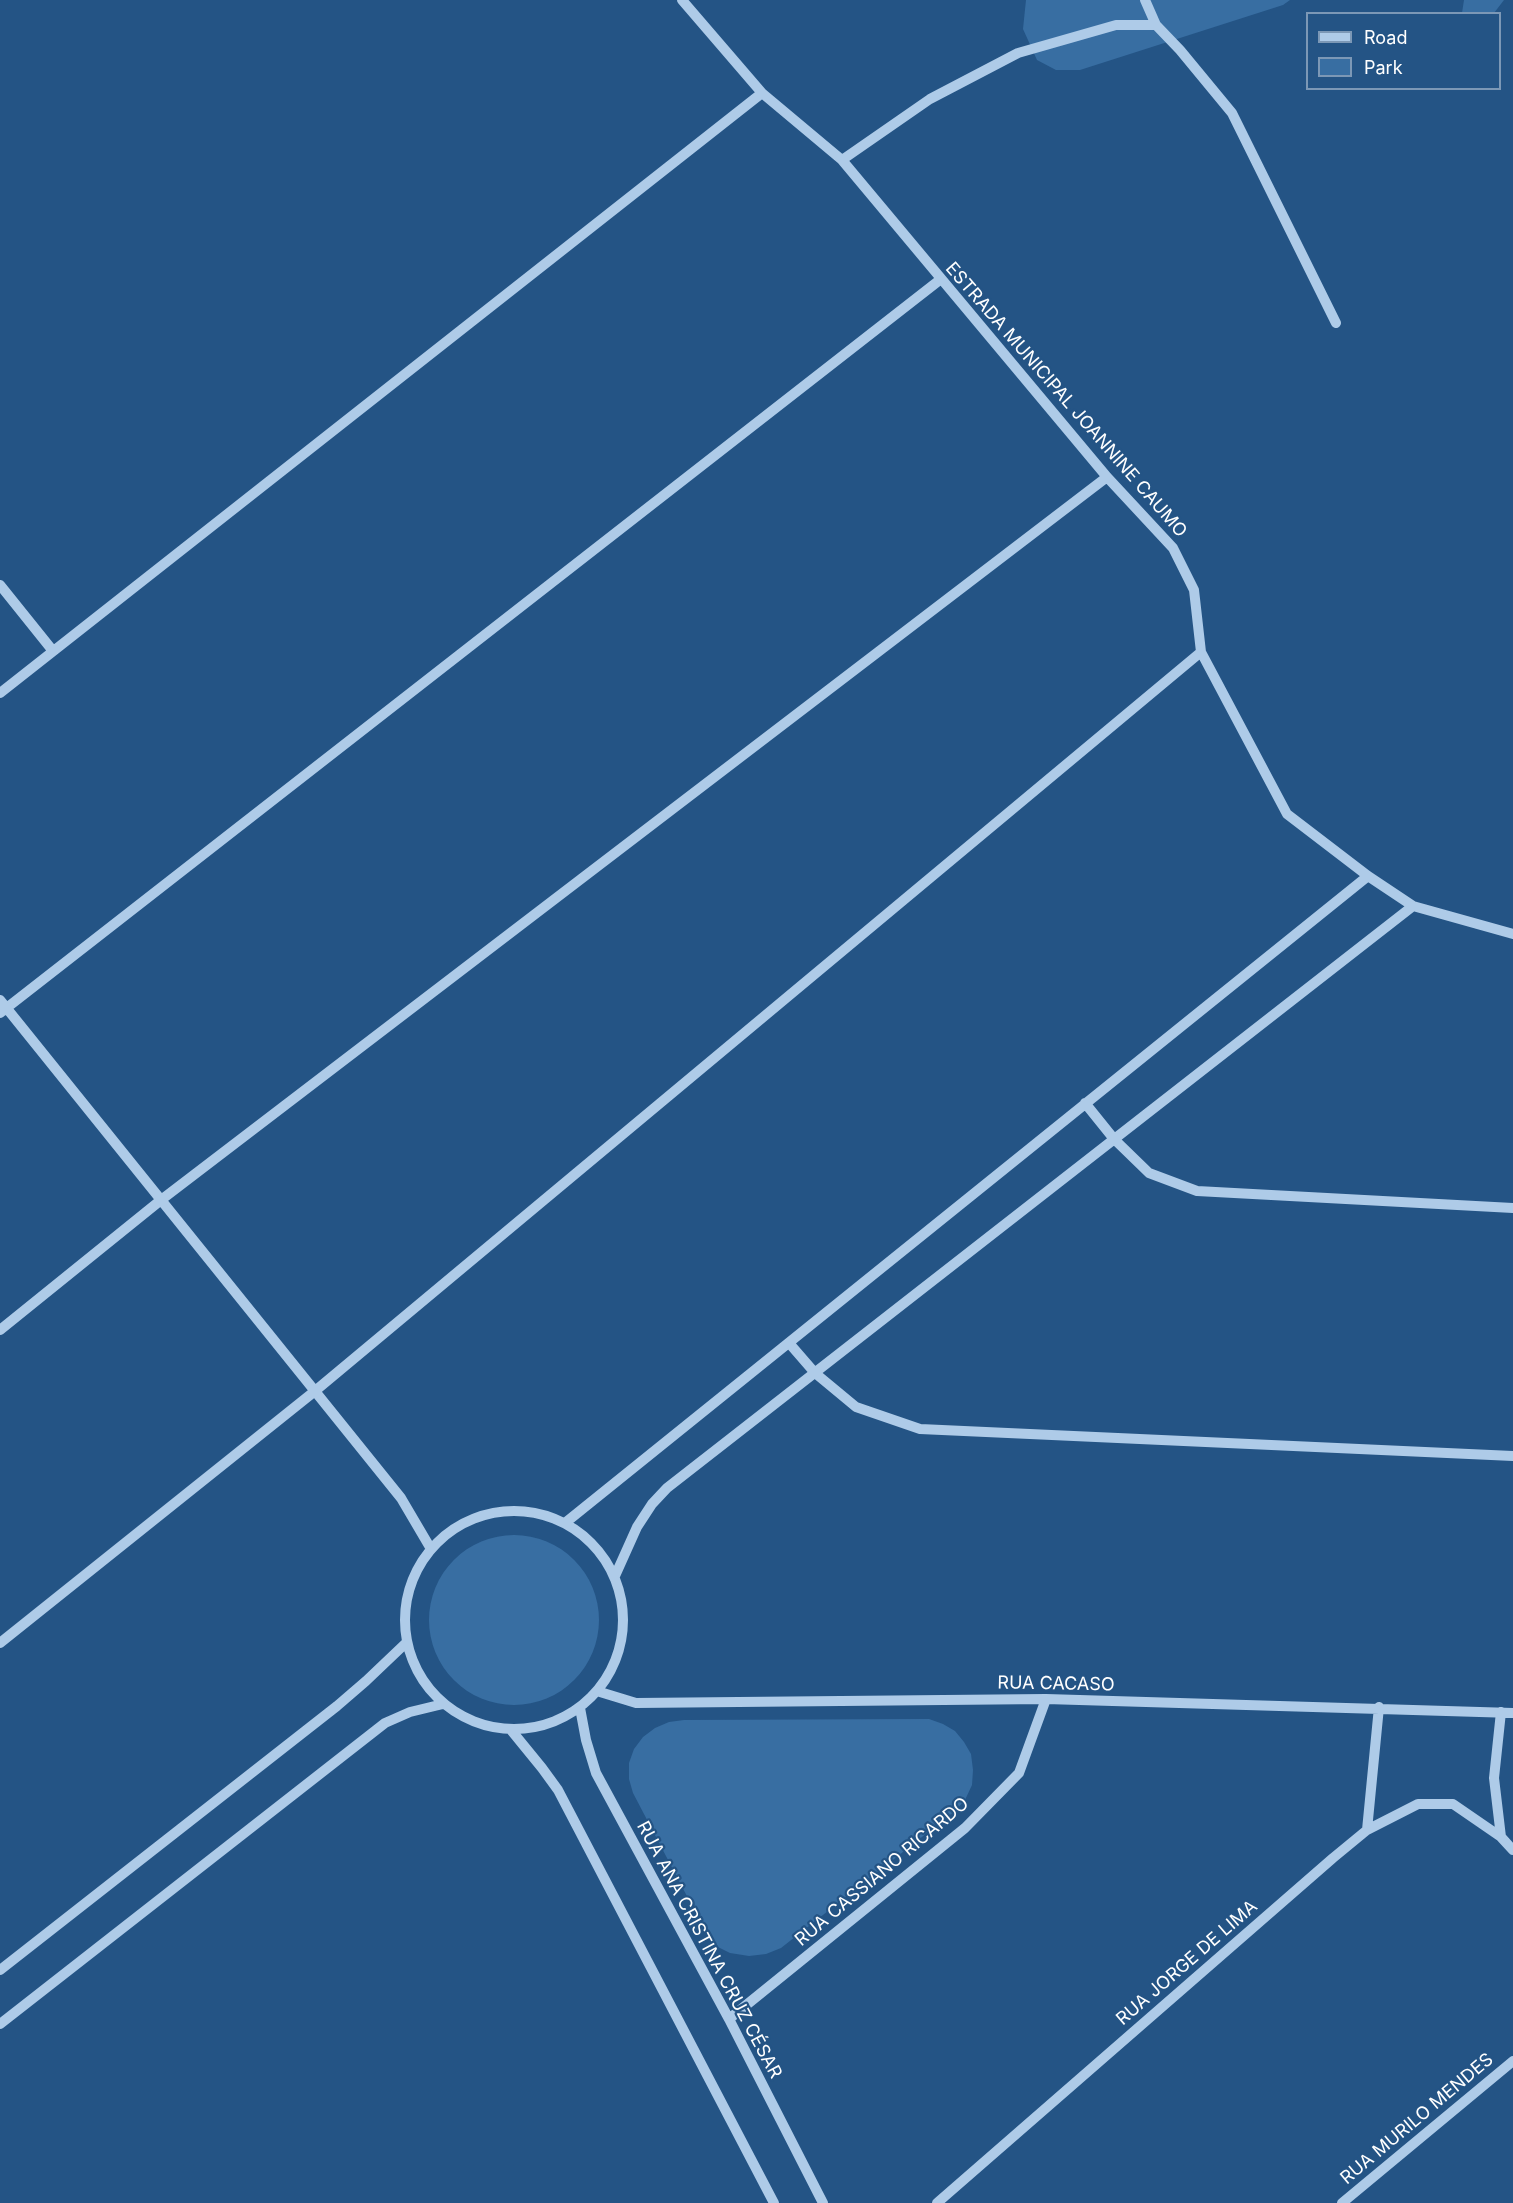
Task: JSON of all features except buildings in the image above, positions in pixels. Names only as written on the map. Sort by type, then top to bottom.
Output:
[{"type":"street","name":"ESTRADA MUNICIPAL JOANNINE CAUMO","points":[[682,0],[762,93],[842,160],[1107,477],[1173,549],[1194,590],[1201,652],[1287,814],[1368,876],[1413,906],[1513,934]]},
{"type":"street","points":[[1145,0],[1156,25],[1180,50],[1232,113],[1336,323]]},
{"type":"street","points":[[842,160],[930,99],[1018,53],[1116,25],[1156,25]]},
{"type":"street","points":[[0,693],[762,93]]},
{"type":"street","points":[[431,1549],[401,1498],[2,1007],[940,279]]},
{"type":"street","points":[[0,1330],[161,1200],[1107,477]]},
{"type":"street","points":[[0,585],[52,651]]},
{"type":"street","points":[[0,1643],[315,1391],[1201,652]]},
{"type":"street","points":[[565,1523],[1368,876]]},
{"type":"street","points":[[615,1576],[637,1527],[652,1504],[667,1488],[1413,906]]},
{"type":"street","points":[[1085,1103],[1114,1139],[1149,1173],[1197,1191],[1513,1208]]},
{"type":"street","points":[[789,1343],[815,1373],[856,1407],[920,1429],[1513,1456]]},
{"type":"street","points":[[493,1513],[542,1514],[565,1523],[586,1537],[603,1554],[615,1576],[622,1599],[624,1623],[621,1648],[612,1671],[600,1692],[580,1708],[559,1720],[535,1727],[511,1730],[486,1726],[463,1717],[443,1704],[426,1686],[414,1665],[407,1641],[404,1617],[408,1593],[417,1570],[431,1549],[449,1533],[470,1521],[493,1513]]},
{"type":"street","points":[[0,1970],[338,1706],[407,1641]]},
{"type":"street","name":"RUA CACASO","points":[[600,1692],[636,1703],[1046,1699],[1379,1707],[1513,1713]]},
{"type":"street","name":"RUA CASSIANO RICARDO","points":[[729,2019],[965,1828],[1019,1773],[1046,1699]]},
{"type":"street","points":[[0,2024],[385,1724],[410,1712],[443,1704]]},
{"type":"street","points":[[1367,1830],[1379,1707]]},
{"type":"street","name":"RUA ANA CRISTINA CRUZ CÉSAR","points":[[580,1708],[586,1740],[596,1773],[729,2019],[823,2203]]},
{"type":"street","points":[[1501,1712],[1494,1778],[1501,1837]]},
{"type":"street","points":[[511,1730],[558,1790],[774,2203]]},
{"type":"street","name":"RUA JORGE DE LIMA","points":[[937,2203],[1367,1830],[1418,1804],[1453,1804],[1501,1837],[1513,1851]]},
{"type":"street","name":"RUA MURILO MENDES","points":[[1342,2203],[1513,2061]]},
{"type":"green space","points":[[1026,0],[1290,0],[1283,5],[1080,70],[1056,70],[1037,60],[1023,29]]},
{"type":"green space","points":[[1464,0],[1504,0],[1495,12],[1462,12]]},
{"type":"green space","points":[[514,1535],[546,1542],[574,1560],[592,1588],[599,1620],[592,1652],[574,1680],[546,1698],[514,1705],[482,1698],[454,1680],[436,1652],[429,1620],[436,1588],[454,1560],[482,1542]]},
{"type":"green space","points":[[929,1719],[955,1731],[971,1754],[972,1785],[965,1800],[955,1811],[781,1948],[766,1954],[749,1956],[730,1953],[712,1944],[633,1793],[629,1779],[629,1763],[634,1749],[643,1737],[669,1722],[684,1720]]}]
